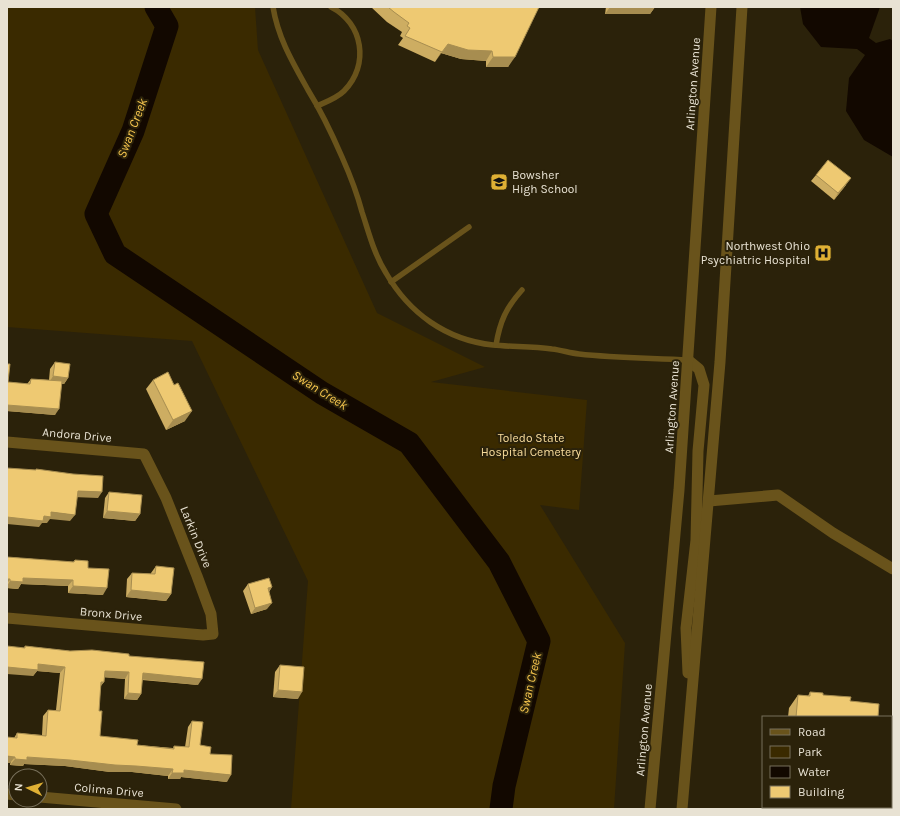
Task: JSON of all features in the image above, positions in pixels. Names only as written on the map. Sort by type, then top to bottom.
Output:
[{"type":"street","name":"Arlington Avenue","points":[[650,809],[679,490],[711,7]]},
{"type":"street","points":[[682,809],[720,362],[742,7]]},
{"type":"street","points":[[688,360],[699,369],[704,386],[698,451],[696,540],[686,628],[689,723]]},
{"type":"street","name":"Andora Drive","points":[[7,442],[144,454]]},
{"type":"street","name":"Larkin Drive","points":[[144,454],[166,498],[197,576],[211,614],[213,634]]},
{"type":"street","points":[[708,501],[778,495],[833,533],[893,569]]},
{"type":"street","name":"Bronx Drive","points":[[7,618],[202,635],[213,634]]},
{"type":"street","name":"Colima Drive","points":[[48,798],[176,809]]},
{"type":"lane","points":[[275,7],[280,35],[335,141],[352,181],[380,264],[402,298],[412,308],[435,325],[463,339],[475,342],[551,349],[579,354],[688,360]]},
{"type":"lane","points":[[317,106],[343,92],[356,74],[359,63],[359,42],[354,28],[345,16],[330,7]]},
{"type":"lane","points":[[391,282],[469,227]]},
{"type":"lane","points":[[496,345],[504,314],[522,290]]},
{"type":"green space","name":"Toledo State Hospital Cemetery","points":[[7,7],[255,7],[258,50],[377,313],[485,367],[431,382],[587,400],[579,510],[540,505],[625,643],[614,809],[291,809],[308,581],[192,341],[7,327]]},
{"type":"water","points":[[800,7],[880,7],[869,38],[876,43],[890,39],[893,41],[893,157],[864,140],[846,111],[849,78],[865,55],[857,49],[821,47],[803,24]]},
{"type":"building","points":[[388,7],[539,7],[515,57],[493,57],[492,51],[468,50],[448,44],[442,52],[405,36],[410,28],[407,26],[409,23]]},
{"type":"building","points":[[828,160],[851,178],[838,193],[816,175]]},
{"type":"building","points":[[55,362],[70,364],[68,378],[53,376]]},
{"type":"building","points":[[7,364],[10,364],[8,382],[30,384],[31,379],[62,381],[59,409],[7,405]]},
{"type":"building","points":[[168,372],[174,385],[178,383],[192,411],[173,420],[153,380]]},
{"type":"building","points":[[7,468],[36,469],[103,476],[102,492],[78,491],[75,515],[51,512],[51,517],[44,516],[43,521],[7,517]]},
{"type":"building","points":[[109,492],[142,495],[140,514],[107,511]]},
{"type":"building","points":[[7,557],[74,562],[75,560],[88,561],[88,568],[109,569],[107,588],[73,586],[73,580],[23,578],[23,582],[10,581],[10,579],[7,579]]},
{"type":"building","points":[[156,566],[174,568],[171,594],[131,590],[132,573],[155,574]]},
{"type":"building","points":[[269,578],[272,587],[268,588],[272,603],[255,608],[248,584]]},
{"type":"building","points":[[7,646],[25,648],[25,646],[70,651],[92,650],[129,654],[129,656],[204,662],[202,679],[143,673],[141,694],[128,693],[129,672],[105,671],[104,682],[101,682],[99,711],[102,711],[100,736],[138,740],[137,745],[174,749],[174,746],[189,747],[192,721],[203,722],[200,745],[211,747],[210,754],[232,755],[231,775],[184,770],[184,773],[172,773],[173,769],[27,757],[27,760],[15,759],[15,757],[7,756],[7,737],[17,738],[17,733],[46,736],[48,710],[60,711],[65,667],[38,664],[38,670],[7,667]]},
{"type":"building","points":[[280,665],[304,667],[302,692],[278,690]]},
{"type":"building","points":[[810,692],[823,693],[823,695],[851,697],[850,701],[879,704],[878,716],[796,716],[798,695],[810,696]]},
{"type":"building","points":[[788,808],[884,808],[884,809]]},
{"type":"waterway","name":"Swan Creek","points":[[156,7],[167,26],[133,131],[96,214],[115,254],[322,393],[409,443],[499,562],[539,641],[504,786],[501,809]]},
{"type":"place","name":"Bowsher High School","points":[[499,182]]},
{"type":"place","name":"Northwest Ohio Psychiatric Hospital","points":[[823,253]]}]
